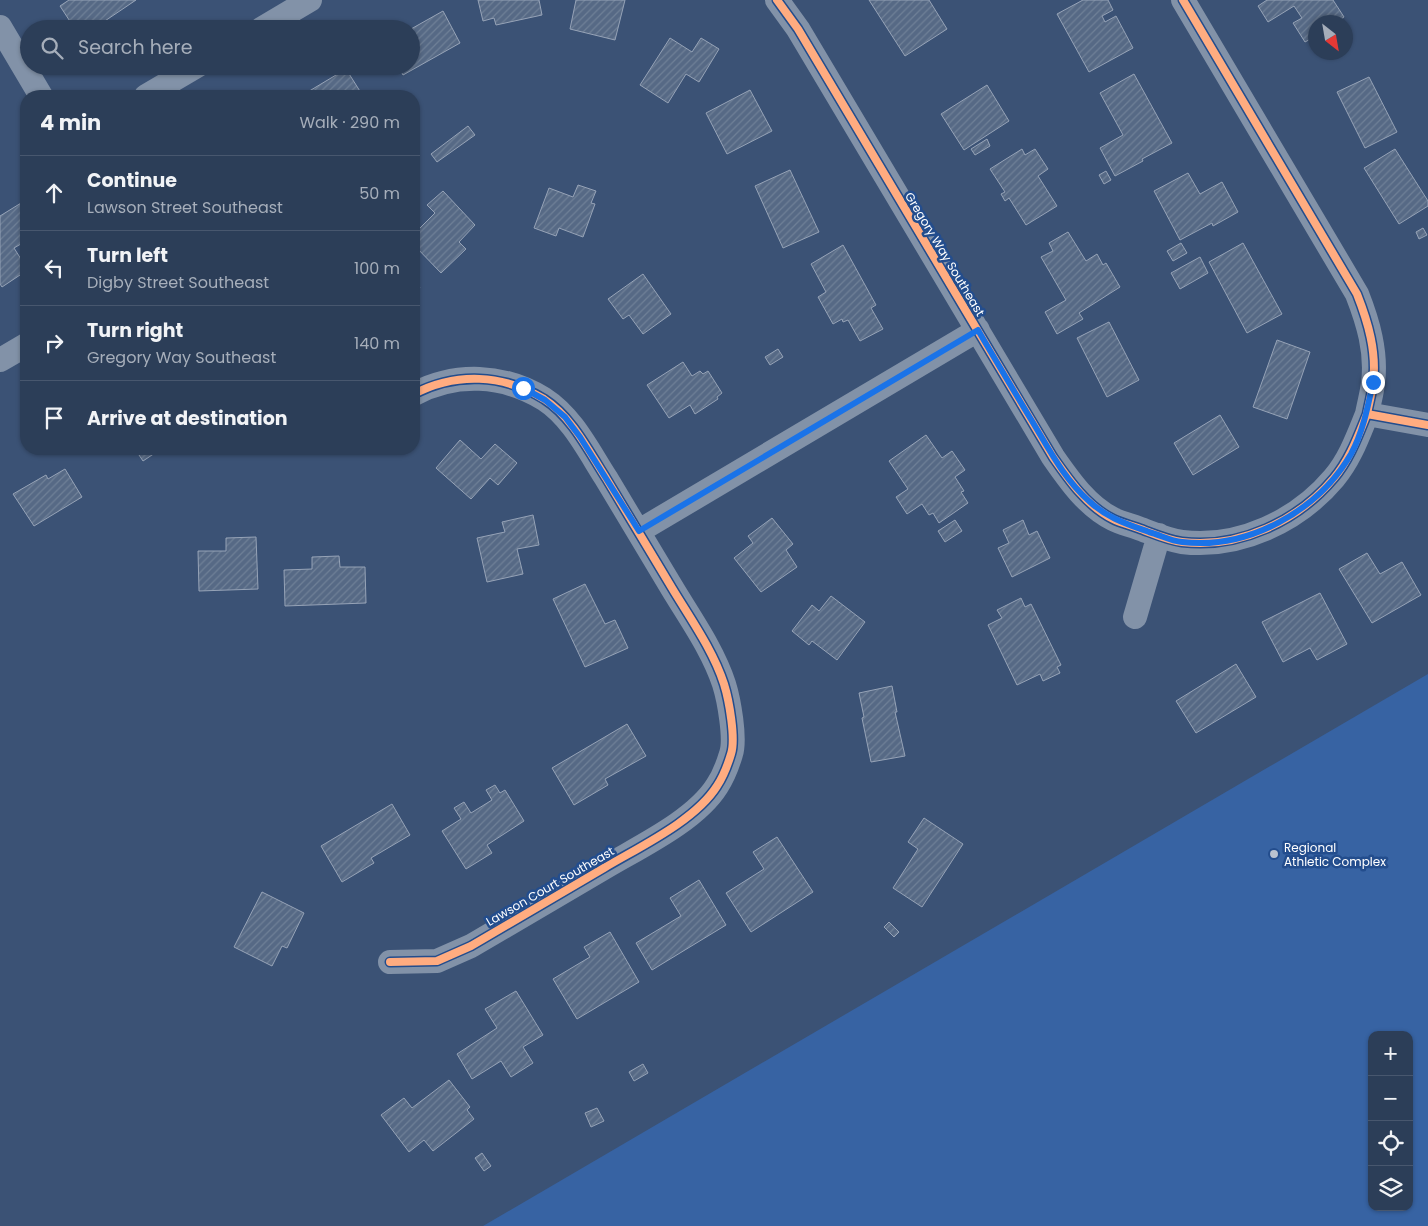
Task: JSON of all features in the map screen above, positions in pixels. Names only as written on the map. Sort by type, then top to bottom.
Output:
[{"type":"street","points":[[276,20],[310,0]]},
{"type":"street","name":"Gregory Way Southeast","points":[[777,0],[798,29],[1053,457],[1069,480],[1089,502],[1113,519],[1181,542],[1210,542],[1239,538],[1266,528],[1290,516],[1314,499],[1335,477],[1352,452],[1367,414],[1373,382],[1373,352],[1368,323],[1357,294],[1183,0]]},
{"type":"street","points":[[0,27],[20,61]]},
{"type":"street","points":[[29,75],[37,90]]},
{"type":"street","points":[[156,90],[182,75]]},
{"type":"street","points":[[420,392],[447,381],[472,378],[498,380],[523,388],[545,400],[565,417],[580,437],[639,531],[978,330]]},
{"type":"street","points":[[0,360],[20,348]]},
{"type":"street","points":[[1367,414],[1428,425]]},
{"type":"street","name":"Lawson Court Southeast","points":[[390,962],[437,961],[470,946],[674,827],[709,798],[718,784],[732,752],[732,720],[724,684],[710,653],[639,531]]},
{"type":"street","points":[[1135,616],[1160,535]]},
{"type":"shaded area","name":"Regional Athletic Complex","points":[[1428,674],[1428,1226],[483,1226]]},
{"type":"building","points":[[69,0],[136,0],[106,20],[69,20],[60,6]]},
{"type":"building","points":[[478,0],[539,0],[542,15],[496,25],[494,18],[483,21]]},
{"type":"building","points":[[576,0],[625,0],[615,40],[570,29]]},
{"type":"building","points":[[869,0],[929,0],[947,29],[905,56]]},
{"type":"building","points":[[1083,0],[1108,0],[1113,10],[1102,16],[1105,22],[1116,16],[1133,48],[1089,72],[1057,14]]},
{"type":"building","points":[[1267,0],[1333,0],[1343,15],[1308,15],[1308,40],[1305,42],[1293,23],[1302,18],[1294,6],[1268,22],[1258,6]]},
{"type":"building","points":[[443,11],[460,43],[420,65],[420,24]]},
{"type":"building","points":[[670,38],[692,52],[701,38],[719,49],[699,82],[686,74],[668,103],[640,85]]},
{"type":"building","points":[[1134,74],[1172,143],[1115,176],[1100,148],[1123,135],[1100,93]]},
{"type":"building","points":[[336,75],[350,75],[359,90],[311,90]]},
{"type":"building","points":[[1369,77],[1397,132],[1365,148],[1337,92]]},
{"type":"building","points":[[987,85],[1009,121],[964,150],[941,114]]},
{"type":"building","points":[[750,90],[772,131],[727,154],[706,113]]},
{"type":"building","points":[[468,126],[475,135],[437,162],[431,154]]},
{"type":"building","points":[[987,139],[990,146],[975,155],[971,149]]},
{"type":"building","points":[[1022,149],[1025,155],[1035,149],[1048,169],[1038,176],[1057,206],[1026,225],[1009,198],[1005,201],[1001,194],[1005,192],[990,169]]},
{"type":"building","points":[[1395,149],[1428,201],[1428,206],[1399,224],[1364,168]]},
{"type":"building","points":[[790,170],[819,232],[783,248],[755,186]]},
{"type":"building","points":[[1106,171],[1111,180],[1104,184],[1099,175]]},
{"type":"building","points":[[1188,173],[1200,194],[1222,182],[1238,212],[1213,226],[1212,223],[1180,240],[1154,191]]},
{"type":"building","points":[[578,185],[596,191],[591,203],[595,204],[583,237],[559,228],[556,236],[534,228],[549,188],[573,197]]},
{"type":"building","points":[[443,191],[475,225],[459,242],[466,249],[441,273],[420,251],[420,228],[435,213],[427,205]]},
{"type":"building","points":[[20,204],[20,244],[14,248],[20,258],[20,275],[2,287],[0,284],[0,216]]},
{"type":"building","points":[[1423,228],[1427,235],[1419,239],[1416,232]]},
{"type":"building","points":[[1068,232],[1086,261],[1097,254],[1103,265],[1106,263],[1120,287],[1079,313],[1083,319],[1057,334],[1045,312],[1066,300],[1041,257],[1053,251],[1049,243]]},
{"type":"building","points":[[1181,243],[1187,253],[1173,261],[1167,251]]},
{"type":"building","points":[[1243,243],[1282,314],[1247,333],[1209,262]]},
{"type":"building","points":[[843,245],[876,305],[871,308],[883,329],[860,341],[848,320],[843,322],[842,319],[833,324],[818,297],[826,292],[811,264]]},
{"type":"building","points":[[1200,257],[1208,273],[1180,289],[1171,273]]},
{"type":"building","points":[[643,274],[671,314],[643,334],[629,315],[623,319],[608,299]]},
{"type":"building","points":[[1109,322],[1139,380],[1107,397],[1077,338]]},
{"type":"building","points":[[1277,340],[1310,352],[1287,419],[1253,407]]},
{"type":"building","points":[[778,349],[783,357],[770,365],[765,357]]},
{"type":"building","points":[[683,362],[692,376],[700,371],[703,374],[708,371],[722,393],[717,397],[718,399],[695,414],[690,405],[669,418],[647,385]]},
{"type":"building","points":[[1220,415],[1239,447],[1193,475],[1174,443]]},
{"type":"building","points":[[926,435],[942,458],[952,451],[965,470],[955,477],[964,491],[961,492],[968,503],[939,523],[933,513],[929,515],[922,504],[907,514],[896,497],[908,489],[889,461]]},
{"type":"building","points":[[460,440],[481,459],[495,444],[517,463],[498,485],[490,478],[471,499],[436,468]]},
{"type":"building","points":[[139,455],[152,455],[143,461]]},
{"type":"building","points":[[65,469],[82,497],[34,526],[13,494],[46,475],[48,479]]},
{"type":"building","points":[[533,515],[539,545],[517,549],[523,574],[487,582],[477,538],[505,532],[502,522]]},
{"type":"building","points":[[772,518],[793,544],[786,550],[797,567],[761,592],[734,558],[753,543],[748,536]]},
{"type":"building","points":[[955,520],[962,531],[945,542],[938,531]]},
{"type":"building","points":[[1023,520],[1029,535],[1037,531],[1050,558],[1012,577],[998,548],[1009,543],[1003,530]]},
{"type":"building","points":[[256,537],[258,589],[199,591],[198,551],[226,551],[226,538]]},
{"type":"building","points":[[1367,553],[1380,574],[1402,562],[1421,595],[1372,623],[1339,569]]},
{"type":"building","points":[[339,556],[340,567],[365,567],[366,603],[285,606],[284,570],[312,569],[312,557]]},
{"type":"building","points":[[585,584],[605,624],[615,620],[628,648],[585,667],[553,599]]},
{"type":"building","points":[[1320,593],[1347,644],[1317,660],[1310,648],[1283,662],[1262,622]]},
{"type":"building","points":[[831,596],[865,622],[837,660],[812,641],[809,645],[792,631],[812,605],[819,611]]},
{"type":"building","points":[[1021,598],[1025,607],[1031,604],[1061,665],[1057,667],[1060,673],[1043,681],[1040,674],[1017,685],[988,625],[1002,618],[997,610]]},
{"type":"building","points":[[1236,664],[1256,697],[1196,733],[1176,701]]},
{"type":"building","points":[[892,686],[897,712],[895,712],[905,756],[871,762],[859,693]]},
{"type":"building","points":[[627,724],[646,756],[605,779],[608,785],[574,805],[552,768]]},
{"type":"building","points":[[495,785],[500,793],[505,790],[524,821],[487,845],[492,853],[466,869],[442,831],[461,819],[454,808],[464,802],[471,813],[492,800],[486,790]]},
{"type":"building","points":[[392,804],[410,835],[371,858],[374,863],[342,882],[321,846]]},
{"type":"building","points":[[924,818],[963,844],[922,907],[893,888],[918,849],[908,842]]},
{"type":"building","points":[[777,837],[813,892],[751,932],[726,893],[764,869],[753,852]]},
{"type":"building","points":[[699,880],[726,925],[652,970],[636,943],[681,916],[670,898]]},
{"type":"building","points":[[262,892],[304,913],[287,948],[282,946],[272,966],[234,947]]},
{"type":"building","points":[[889,922],[899,932],[894,937],[884,927]]},
{"type":"building","points":[[610,932],[639,982],[577,1019],[553,979],[590,957],[584,947]]},
{"type":"building","points":[[516,991],[543,1035],[523,1047],[533,1063],[511,1077],[501,1061],[472,1079],[457,1054],[497,1028],[485,1009]]},
{"type":"building","points":[[643,1064],[648,1073],[634,1081],[629,1072]]},
{"type":"building","points":[[449,1080],[470,1107],[467,1110],[474,1119],[433,1151],[424,1140],[409,1152],[381,1115],[404,1098],[412,1108]]},
{"type":"building","points":[[597,1108],[604,1121],[591,1127],[585,1113]]},
{"type":"building","points":[[482,1153],[491,1166],[484,1171],[475,1158]]},
{"type":"cycle path","points":[[777,0],[798,29],[1053,457],[1079,492],[1104,514],[1119,522],[1182,542],[1225,541],[1246,536],[1266,529],[1285,519],[1303,507],[1334,478],[1345,463],[1367,414],[1428,425]]},
{"type":"cycle path","points":[[1183,0],[1357,294],[1368,326],[1374,360],[1373,387],[1367,414]]},
{"type":"cycle path","points":[[390,962],[437,961],[471,946],[681,822],[695,811],[717,786],[730,758],[733,739],[726,691],[719,671],[707,647],[586,445],[563,415],[544,399],[528,391],[496,381],[463,379],[446,382],[420,391]]},
{"type":"place","name":"Regional Athletic Complex","points":[[1274,854]]},
{"type":"route","points":[[523,388],[545,400],[565,417],[580,437],[639,531],[978,330],[1053,457],[1069,480],[1089,502],[1113,519],[1181,542],[1210,542],[1239,538],[1266,528],[1290,516],[1314,499],[1335,477],[1352,452],[1367,414],[1373,382]]}]
